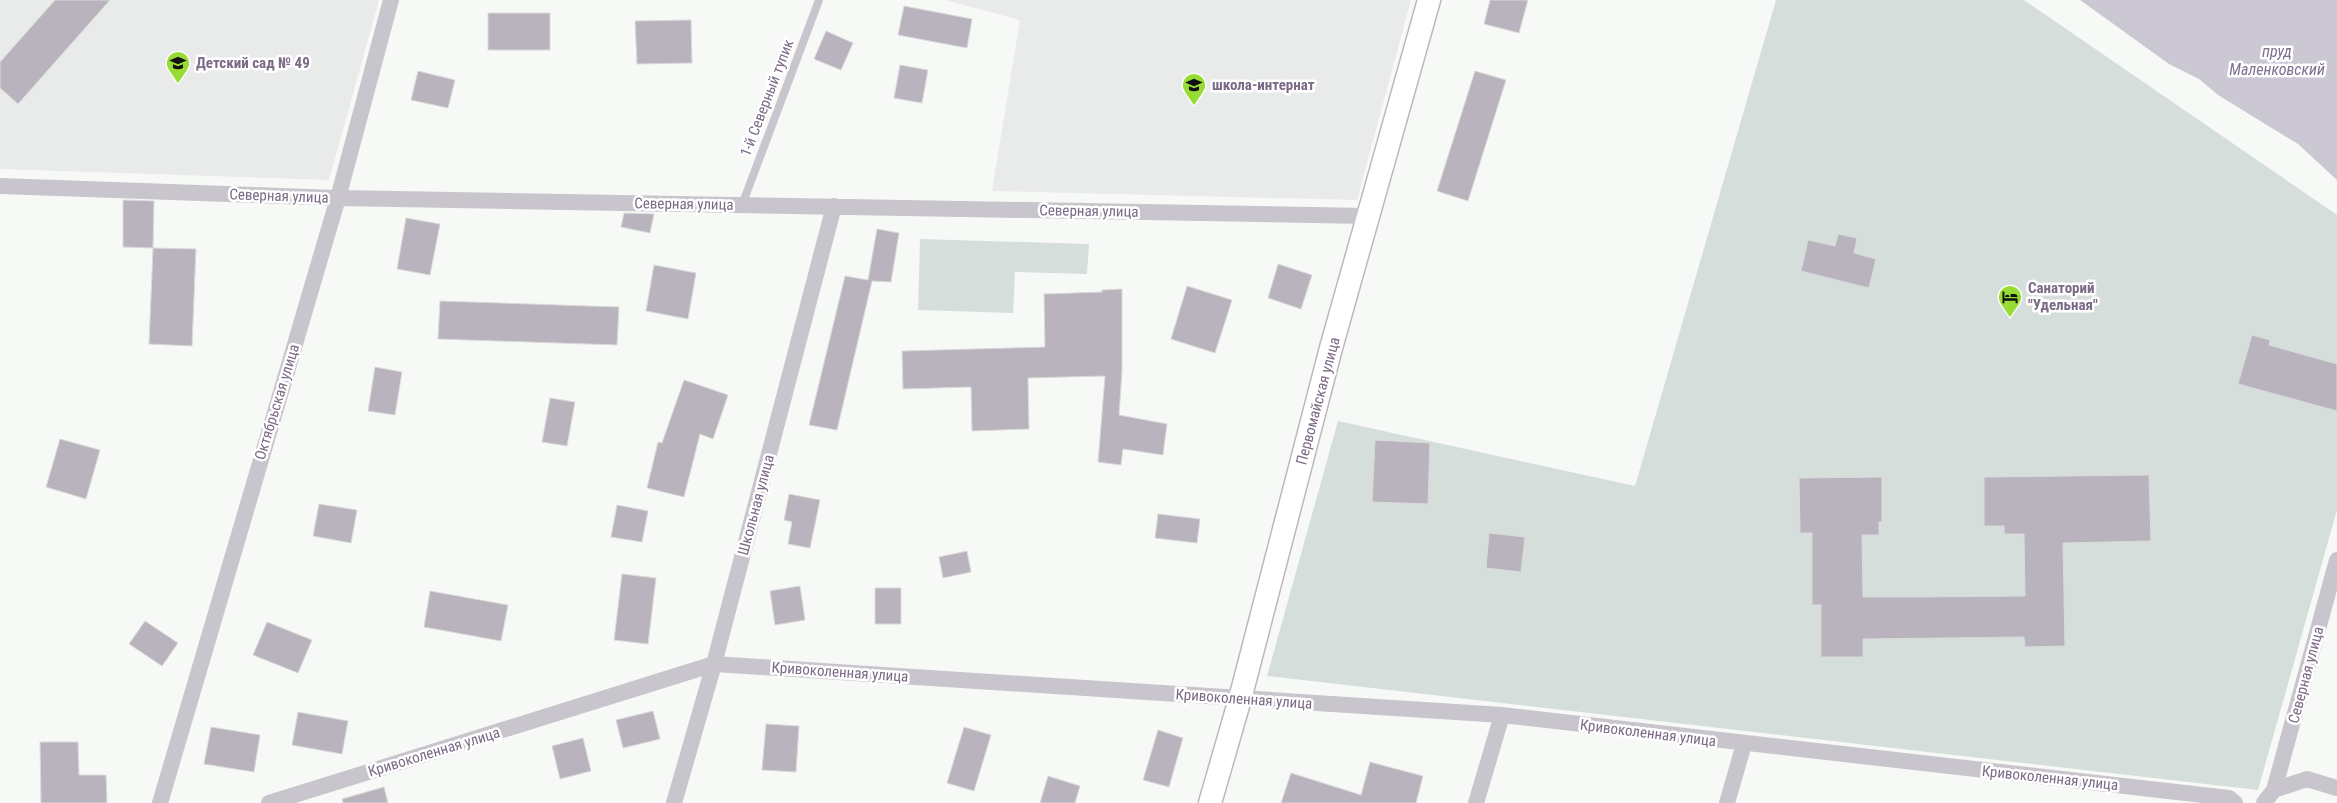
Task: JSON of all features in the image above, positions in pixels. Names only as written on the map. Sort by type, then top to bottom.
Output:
[{"type":"main road","name":"Первомайская улица","points":[[1210,803],[1240,699],[1331,348],[1429,0]]},
{"type":"street","name":"Октябрьская улица","points":[[160,803],[338,198],[392,0]]},
{"type":"street","name":"Северная улица","points":[[0,186],[338,198],[1368,216]]},
{"type":"street","name":"Школьная улица","points":[[674,803],[714,664],[834,206]]},
{"type":"street","name":"Северная улица","points":[[2274,790],[2337,560]]},
{"type":"street","name":"Кривоколенная улица","points":[[269,803],[714,664],[1502,715],[2229,798],[2235,803]]},
{"type":"street","points":[[1476,803],[1502,715]]},
{"type":"street","points":[[1727,803],[1744,744]]},
{"type":"street","points":[[2264,803],[2274,790],[2307,780],[2337,788]]},
{"type":"lane","name":"1-й Северный тупик","points":[[742,205],[819,0]]},
{"type":"shaded area","name":"Детский сад № 49","points":[[0,0],[379,0],[329,180],[0,169]]},
{"type":"shaded area","name":"школа-интернат","points":[[945,0],[1411,0],[1357,200],[992,191],[1020,20]]},
{"type":"shaded area","name":"Санаторий \"Удельная\"","points":[[1776,0],[2024,0],[2337,215],[2337,510],[2258,790],[1267,676],[1338,421],[1635,486]]},
{"type":"shaded area","points":[[920,239],[1089,244],[1087,274],[1015,272],[1013,313],[918,310]]},
{"type":"water","name":"пруд Маленковский","points":[[2080,0],[2337,0],[2337,180],[2298,144],[2218,95],[2199,79],[2169,64]]},
{"type":"building","points":[[55,0],[110,0],[18,104],[0,88],[0,62]]},
{"type":"building","points":[[1490,0],[1528,0],[1519,33],[1484,24]]},
{"type":"building","points":[[904,6],[972,19],[967,48],[898,35]]},
{"type":"building","points":[[488,13],[550,13],[550,50],[488,50]]},
{"type":"building","points":[[691,20],[692,63],[637,64],[635,21]]},
{"type":"building","points":[[826,31],[853,43],[841,70],[814,59]]},
{"type":"building","points":[[900,65],[928,70],[922,103],[894,98]]},
{"type":"building","points":[[418,71],[455,80],[448,108],[411,100]]},
{"type":"building","points":[[1475,71],[1506,80],[1468,201],[1437,191]]},
{"type":"building","points":[[123,200],[154,201],[153,248],[123,247]]},
{"type":"building","points":[[624,213],[654,214],[650,233],[621,227]]},
{"type":"building","points":[[406,218],[440,224],[430,275],[397,269]]},
{"type":"building","points":[[877,229],[899,233],[891,282],[872,281],[837,430],[809,425],[845,276],[868,280]]},
{"type":"building","points":[[1838,234],[1857,238],[1854,253],[1876,259],[1869,288],[1801,271],[1808,240],[1835,246]]},
{"type":"building","points":[[153,248],[196,249],[192,346],[149,344]]},
{"type":"building","points":[[1278,264],[1312,275],[1301,309],[1268,298]]},
{"type":"building","points":[[654,265],[696,273],[688,319],[646,311]]},
{"type":"building","points":[[1187,286],[1232,300],[1215,353],[1171,339]]},
{"type":"building","points":[[1122,289],[1122,371],[1119,415],[1167,424],[1163,455],[1123,449],[1121,465],[1098,462],[1105,376],[1028,378],[1029,429],[972,431],[971,387],[903,389],[902,351],[1045,347],[1044,294],[1102,292],[1102,290]]},
{"type":"building","points":[[440,301],[619,307],[617,345],[438,339]]},
{"type":"building","points":[[2252,335],[2270,340],[2269,345],[2337,364],[2337,411],[2238,384]]},
{"type":"building","points":[[375,367],[402,372],[395,415],[368,411]]},
{"type":"building","points":[[684,380],[728,395],[713,439],[700,434],[684,497],[647,488],[658,442],[662,443]]},
{"type":"building","points":[[550,398],[575,402],[567,446],[542,442]]},
{"type":"building","points":[[60,439],[100,450],[86,499],[46,487]]},
{"type":"building","points":[[1375,440],[1430,443],[1428,504],[1372,502]]},
{"type":"building","points":[[2149,475],[2151,541],[2063,543],[2065,646],[2025,647],[2024,637],[1863,639],[1863,657],[1821,657],[1821,605],[1812,605],[1812,533],[1800,533],[1799,478],[1882,477],[1882,522],[1879,522],[1879,535],[1862,535],[1863,597],[1911,597],[2025,596],[2024,534],[2004,534],[2004,526],[1984,526],[1984,477]]},
{"type":"building","points":[[789,494],[820,500],[810,548],[788,544],[792,522],[784,520]]},
{"type":"building","points":[[319,504],[357,510],[351,543],[313,536]]},
{"type":"building","points":[[617,505],[648,511],[642,542],[611,537]]},
{"type":"building","points":[[1158,514],[1200,519],[1197,543],[1155,538]]},
{"type":"building","points":[[1489,533],[1525,537],[1521,572],[1486,568]]},
{"type":"building","points":[[967,551],[971,572],[943,578],[939,557]]},
{"type":"building","points":[[622,574],[656,578],[648,644],[614,640]]},
{"type":"building","points":[[800,586],[805,620],[775,625],[770,591]]},
{"type":"building","points":[[875,588],[901,588],[901,624],[875,624]]},
{"type":"building","points":[[430,591],[508,605],[501,641],[424,627]]},
{"type":"building","points":[[145,621],[178,643],[162,666],[129,644]]},
{"type":"building","points":[[267,622],[312,640],[298,673],[253,655]]},
{"type":"building","points":[[653,711],[660,739],[623,748],[616,720]]},
{"type":"building","points":[[298,712],[348,721],[342,754],[292,745]]},
{"type":"building","points":[[766,724],[799,726],[796,772],[762,770]]},
{"type":"building","points":[[211,727],[260,735],[254,772],[204,764]]},
{"type":"building","points":[[964,727],[991,735],[974,791],[947,783]]},
{"type":"building","points":[[1158,730],[1183,738],[1169,787],[1143,780]]},
{"type":"building","points":[[583,738],[591,771],[560,779],[552,746]]},
{"type":"building","points":[[40,742],[78,742],[79,775],[106,775],[107,803],[41,803]]},
{"type":"building","points":[[1370,762],[1423,776],[1416,803],[1281,803],[1291,773],[1361,795]]},
{"type":"building","points":[[1048,776],[1080,786],[1075,803],[1040,803]]},
{"type":"building","points":[[384,787],[388,803],[343,803],[342,799]]},
{"type":"place","name":"Детский сад № 49","points":[[178,84]]},
{"type":"place","name":"школа-интернат","points":[[1194,106]]},
{"type":"place","name":"Санаторий \"Удельная\"","points":[[2010,318]]}]
